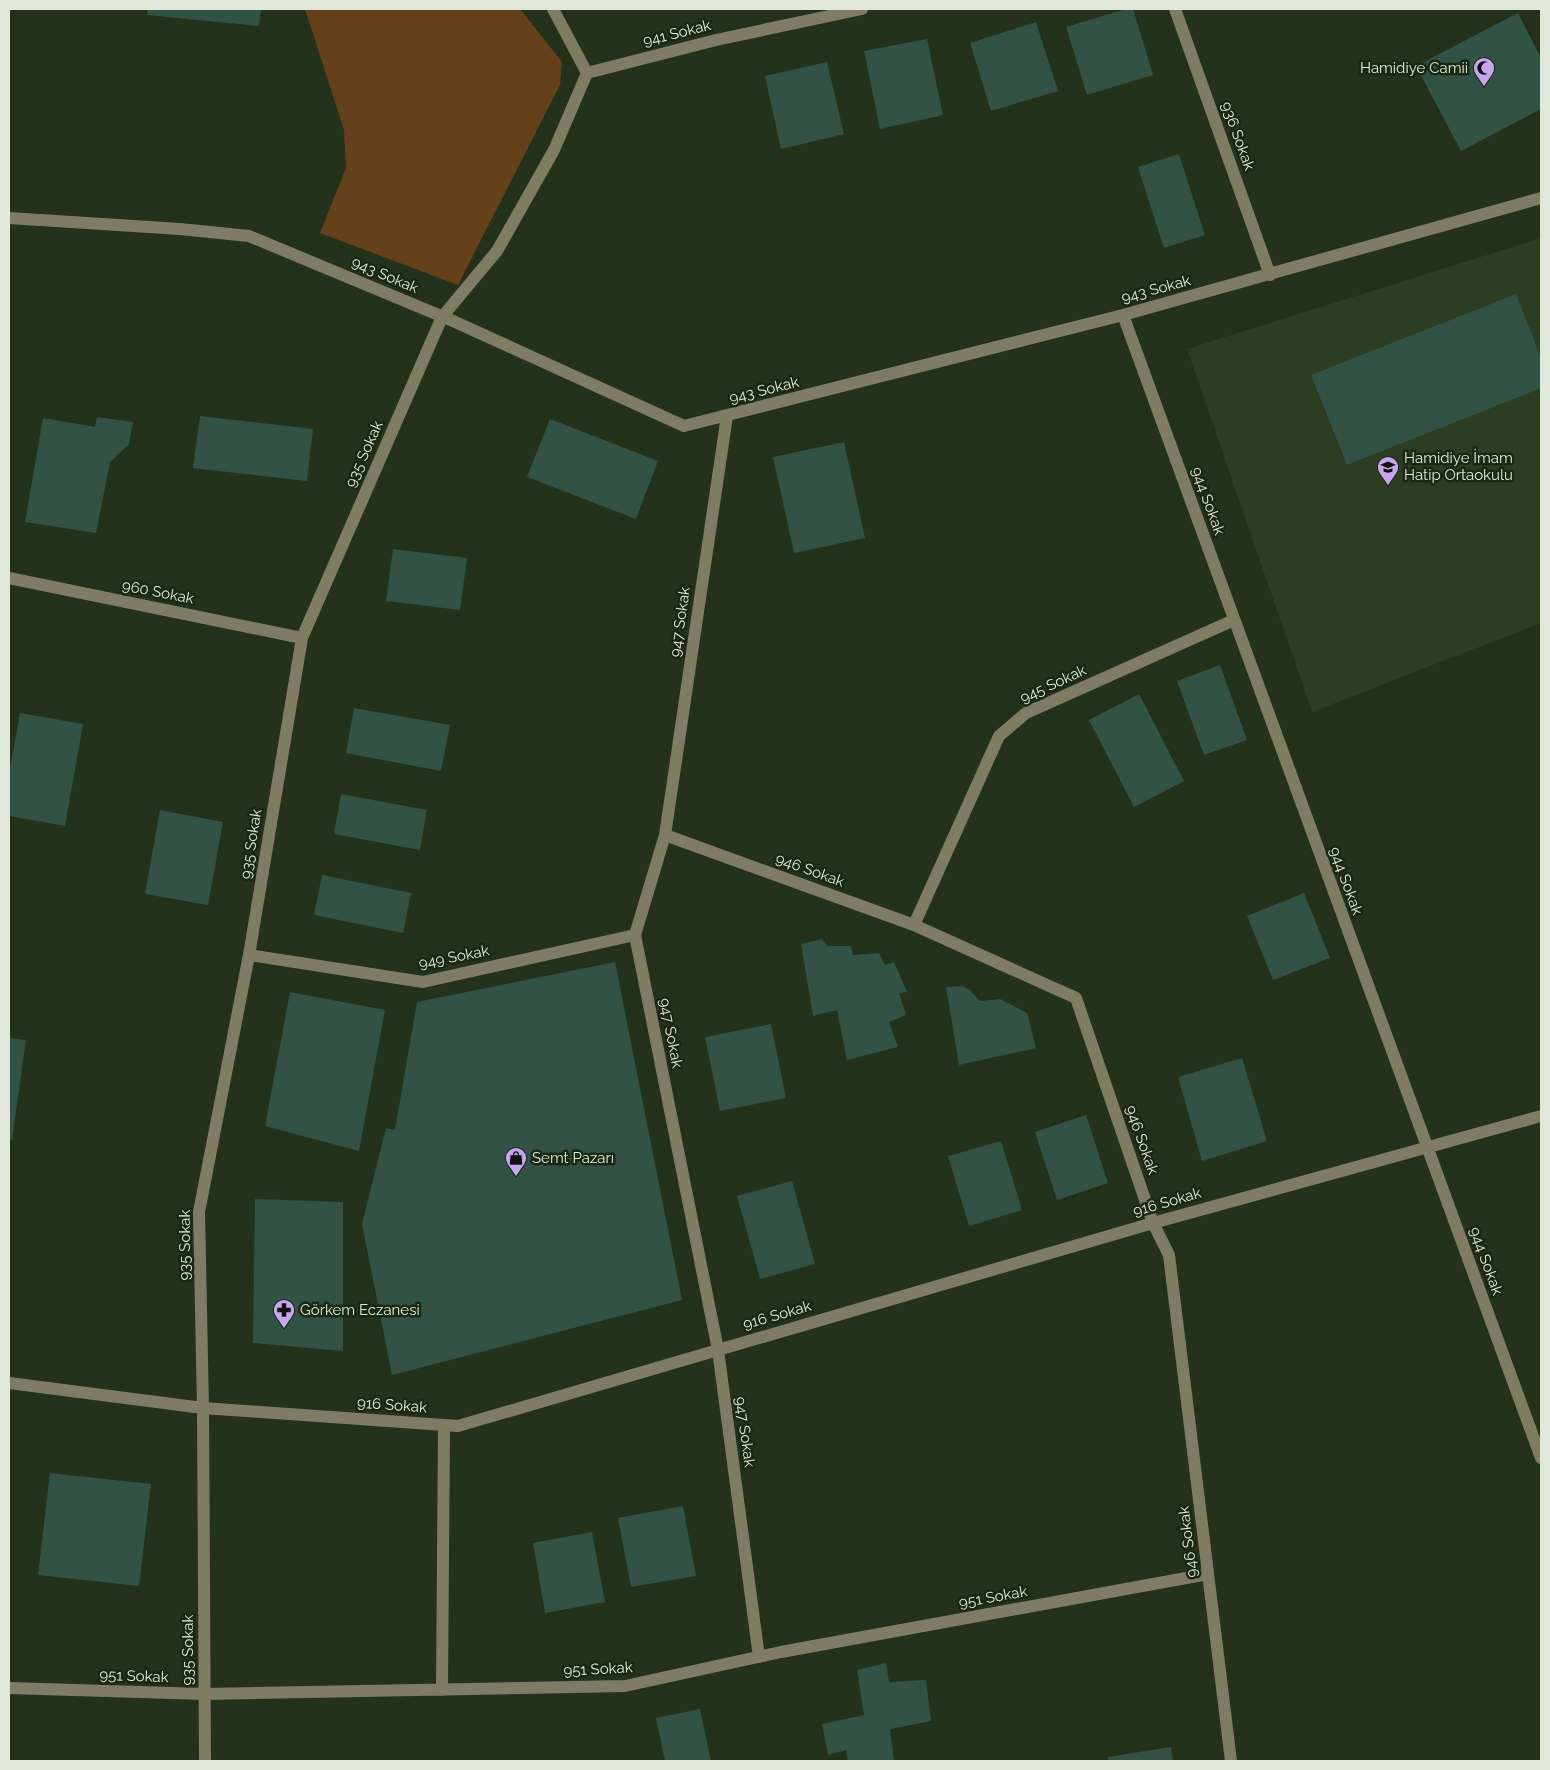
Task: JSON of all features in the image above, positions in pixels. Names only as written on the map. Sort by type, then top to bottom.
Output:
[{"type":"street","points":[[553,9],[588,73]]},
{"type":"street","name":"941 Sokak","points":[[588,73],[716,40],[862,9]]},
{"type":"street","name":"936 Sokak","points":[[1175,9],[1270,275]]},
{"type":"street","name":"935 Sokak","points":[[205,1761],[203,1408],[199,1212],[249,955],[302,638],[442,317],[497,251],[554,150],[588,73]]},
{"type":"street","name":"943 Sokak","points":[[9,218],[180,229],[249,236],[442,317],[684,426],[1123,315],[1541,198]]},
{"type":"street","name":"944 Sokak","points":[[1123,315],[1541,1458]]},
{"type":"street","name":"947 Sokak","points":[[727,416],[665,835],[635,935],[718,1350],[759,1657]]},
{"type":"street","name":"960 Sokak","points":[[9,578],[302,638]]},
{"type":"street","name":"945 Sokak","points":[[914,926],[999,736],[1026,713],[1234,620]]},
{"type":"street","name":"946 Sokak","points":[[665,835],[914,926],[1076,998],[1153,1223],[1169,1255],[1231,1761]]},
{"type":"street","name":"949 Sokak","points":[[249,955],[423,982],[635,935]]},
{"type":"street","name":"916 Sokak","points":[[9,1383],[203,1408],[458,1426],[1153,1223],[1541,1116]]},
{"type":"street","points":[[442,1690],[444,1425]]},
{"type":"street","name":"951 Sokak","points":[[9,1688],[205,1694],[625,1686],[759,1657],[1208,1574]]},
{"type":"shaded area","points":[[305,9],[520,9],[562,62],[560,85],[458,285],[320,233],[346,168],[344,130]]},
{"type":"shaded area","name":"Hamidiye İmam Hatip Ortaokulu","points":[[1541,238],[1541,623],[1312,712],[1187,349]]},
{"type":"building","points":[[148,9],[261,9],[259,26],[147,15]]},
{"type":"building","points":[[1126,9],[1133,9],[1153,75],[1087,95],[1066,27]]},
{"type":"building","name":"Hamidiye Camii","points":[[1518,13],[1541,58],[1541,109],[1461,151],[1416,66]]},
{"type":"building","points":[[1036,22],[1058,91],[991,111],[970,43]]},
{"type":"building","points":[[927,39],[943,115],[880,129],[864,51]]},
{"type":"building","points":[[827,62],[844,134],[781,149],[765,76]]},
{"type":"building","points":[[1179,154],[1205,235],[1164,248],[1138,167]]},
{"type":"building","points":[[1516,294],[1541,358],[1541,388],[1347,465],[1311,375]]},
{"type":"building","points":[[200,416],[313,429],[307,481],[193,468]]},
{"type":"building","points":[[97,417],[133,422],[129,444],[110,462],[96,533],[25,522],[43,418],[95,427]]},
{"type":"building","points":[[550,419],[658,461],[636,519],[527,477]]},
{"type":"building","points":[[844,442],[865,538],[794,553],[773,457]]},
{"type":"building","points":[[393,549],[467,558],[460,610],[386,601]]},
{"type":"building","points":[[1220,665],[1247,740],[1204,755],[1177,681]]},
{"type":"building","points":[[1139,694],[1184,781],[1134,807],[1089,720]]},
{"type":"building","points":[[354,708],[450,725],[441,771],[346,753]]},
{"type":"building","points":[[20,713],[83,724],[65,826],[9,816],[9,774]]},
{"type":"building","points":[[341,794],[427,810],[420,850],[334,834]]},
{"type":"building","points":[[160,810],[223,822],[208,905],[145,894]]},
{"type":"building","points":[[322,875],[411,893],[403,933],[314,915]]},
{"type":"building","points":[[1304,893],[1330,958],[1273,980],[1247,916]]},
{"type":"building","points":[[822,939],[827,946],[851,946],[853,955],[879,953],[885,965],[894,962],[907,992],[899,993],[906,1015],[889,1022],[898,1047],[847,1060],[837,1010],[813,1016],[801,944]]},
{"type":"building","name":"Semt Pazarı","points":[[615,962],[682,1300],[392,1375],[362,1224],[386,1128],[395,1130],[417,1002]]},
{"type":"building","points":[[962,986],[970,990],[980,1001],[1000,999],[1027,1013],[1036,1048],[959,1065],[946,987]]},
{"type":"building","points":[[290,992],[385,1010],[359,1151],[265,1126]]},
{"type":"building","points":[[771,1024],[786,1098],[720,1111],[705,1037]]},
{"type":"building","points":[[9,1038],[26,1040],[12,1140],[9,1140]]},
{"type":"building","points":[[1242,1058],[1267,1141],[1202,1161],[1178,1077]]},
{"type":"building","points":[[1086,1115],[1108,1183],[1057,1200],[1035,1132]]},
{"type":"building","points":[[1001,1141],[1022,1210],[969,1226],[948,1156]]},
{"type":"building","points":[[792,1181],[815,1264],[760,1279],[737,1196]]},
{"type":"building","points":[[255,1199],[343,1202],[343,1351],[253,1343]]},
{"type":"building","points":[[50,1473],[151,1484],[139,1586],[38,1575]]},
{"type":"building","points":[[683,1506],[696,1576],[631,1587],[618,1518]]},
{"type":"building","points":[[592,1532],[605,1602],[545,1613],[533,1543]]},
{"type":"building","points":[[886,1663],[889,1682],[926,1680],[931,1721],[890,1729],[894,1761],[848,1761],[846,1750],[828,1755],[822,1724],[864,1715],[857,1670]]},
{"type":"building","points":[[700,1709],[711,1761],[665,1761],[656,1718]]},
{"type":"building","points":[[1171,1747],[1173,1761],[1108,1761],[1108,1757]]},
{"type":"place","name":"Hamidiye Camii","points":[[1484,87]]},
{"type":"place","name":"Hamidiye İmam Hatip Ortaokulu","points":[[1388,486]]},
{"type":"place","name":"Semt Pazarı","points":[[516,1177]]},
{"type":"place","name":"Görkem Eczanesi","points":[[284,1329]]}]
